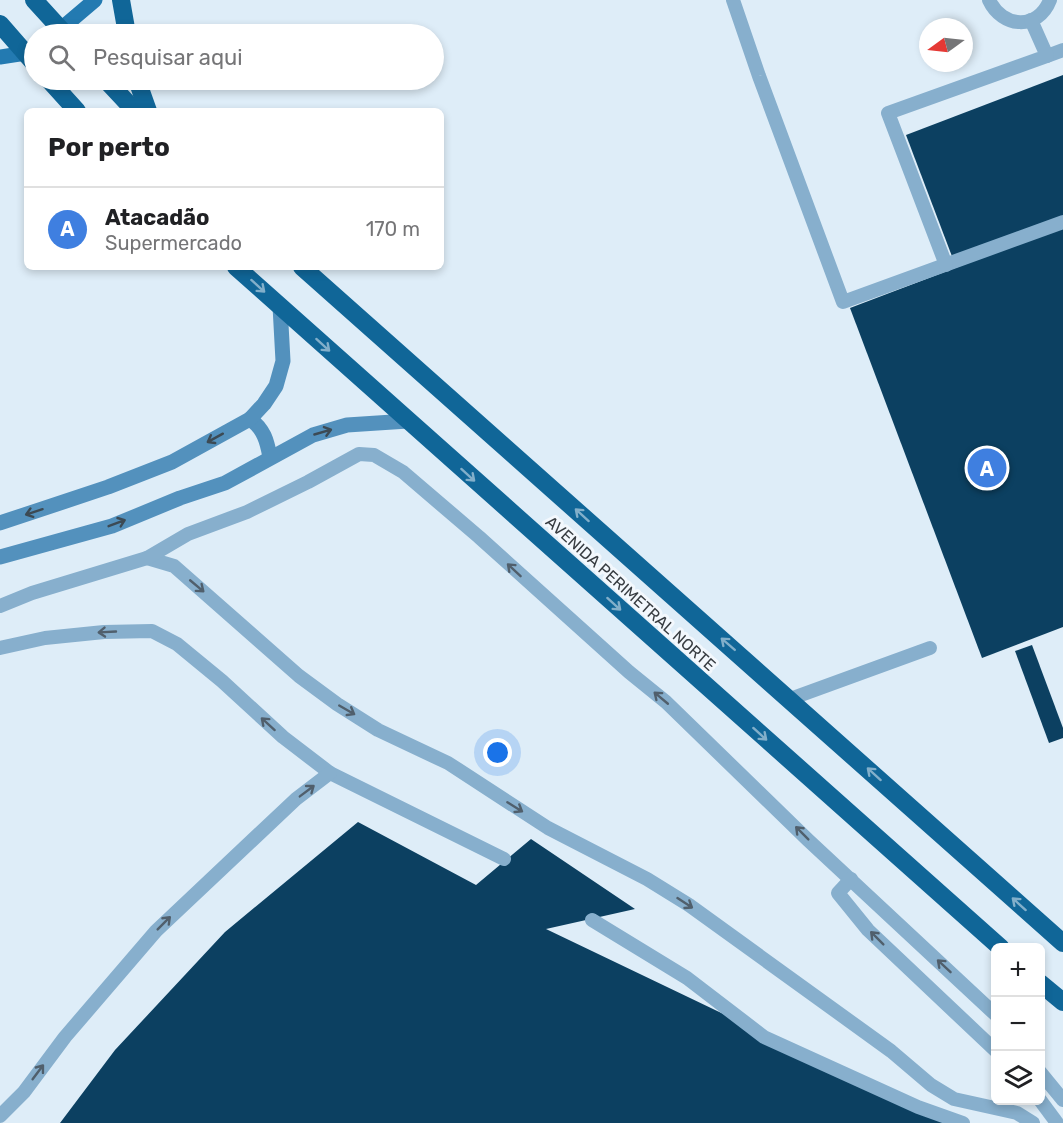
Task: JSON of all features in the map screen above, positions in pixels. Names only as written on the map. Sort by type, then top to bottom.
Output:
[{"type":"highway","points":[[34,0],[53,24]]},
{"type":"highway","points":[[121,0],[125,24]]},
{"type":"highway","points":[[0,24],[24,46]]},
{"type":"highway","points":[[58,90],[74,108]]},
{"type":"highway","points":[[115,90],[132,108]]},
{"type":"highway","points":[[141,90],[147,108]]},
{"type":"highway","name":"AVENIDA PERIMETRAL NORTE","points":[[239,270],[995,943]]},
{"type":"highway","name":"AVENIDA PERIMETRAL NORTE","points":[[305,270],[1063,943]]},
{"type":"highway","points":[[1045,986],[1063,1002]]},
{"type":"main road","points":[[70,24],[95,0]]},
{"type":"main road","points":[[0,57],[24,55]]},
{"type":"street","points":[[0,523],[108,487],[172,462],[250,418],[264,404],[276,386],[283,361],[279,306]]},
{"type":"street","points":[[250,418],[260,426],[266,437],[270,457]]},
{"type":"street","points":[[0,557],[112,526],[180,498],[225,483],[313,435],[347,425],[408,421]]},
{"type":"lane","points":[[733,0],[843,302],[1063,222]]},
{"type":"lane","points":[[989,0],[996,13],[1007,20],[1019,22],[1031,20],[1042,14],[1050,0]]},
{"type":"lane","points":[[1031,20],[1047,56]]},
{"type":"lane","points":[[946,265],[888,113],[1063,50]]},
{"type":"lane","points":[[0,606],[33,593],[147,558],[188,534],[247,512],[359,454],[374,455],[403,472],[666,702],[991,1010]]},
{"type":"lane","points":[[147,558],[174,566],[299,676],[337,704],[378,730],[447,763],[548,828],[647,879],[688,905],[891,1051],[931,1085],[954,1099],[991,1102]]},
{"type":"lane","points":[[0,648],[45,638],[152,630],[177,644],[222,681],[283,737],[330,773],[504,860]]},
{"type":"lane","points":[[790,699],[930,648]]},
{"type":"lane","points":[[0,1116],[24,1092],[65,1037],[156,931],[296,799],[330,773]]},
{"type":"lane","points":[[851,879],[838,893],[868,930],[991,1046]]},
{"type":"lane","points":[[592,920],[687,978],[764,1037],[918,1107],[963,1123]]},
{"type":"lane","points":[[1045,1077],[1063,1100]]},
{"type":"lane","points":[[998,1105],[1033,1123]]},
{"type":"lane","points":[[1043,1105],[1057,1123]]},
{"type":"building","points":[[1063,75],[1063,217],[953,259],[906,135]]},
{"type":"building","points":[[1063,227],[1063,627],[982,658],[850,308]]},
{"type":"building","points":[[1032,645],[1063,728],[1063,738],[1049,743],[1015,651]]},
{"type":"building","points":[[358,822],[476,885],[531,839],[635,909],[546,929],[951,1123],[60,1123],[115,1050],[225,932]]},
{"type":"place","name":"Atacadão","points":[[987,468]]}]
